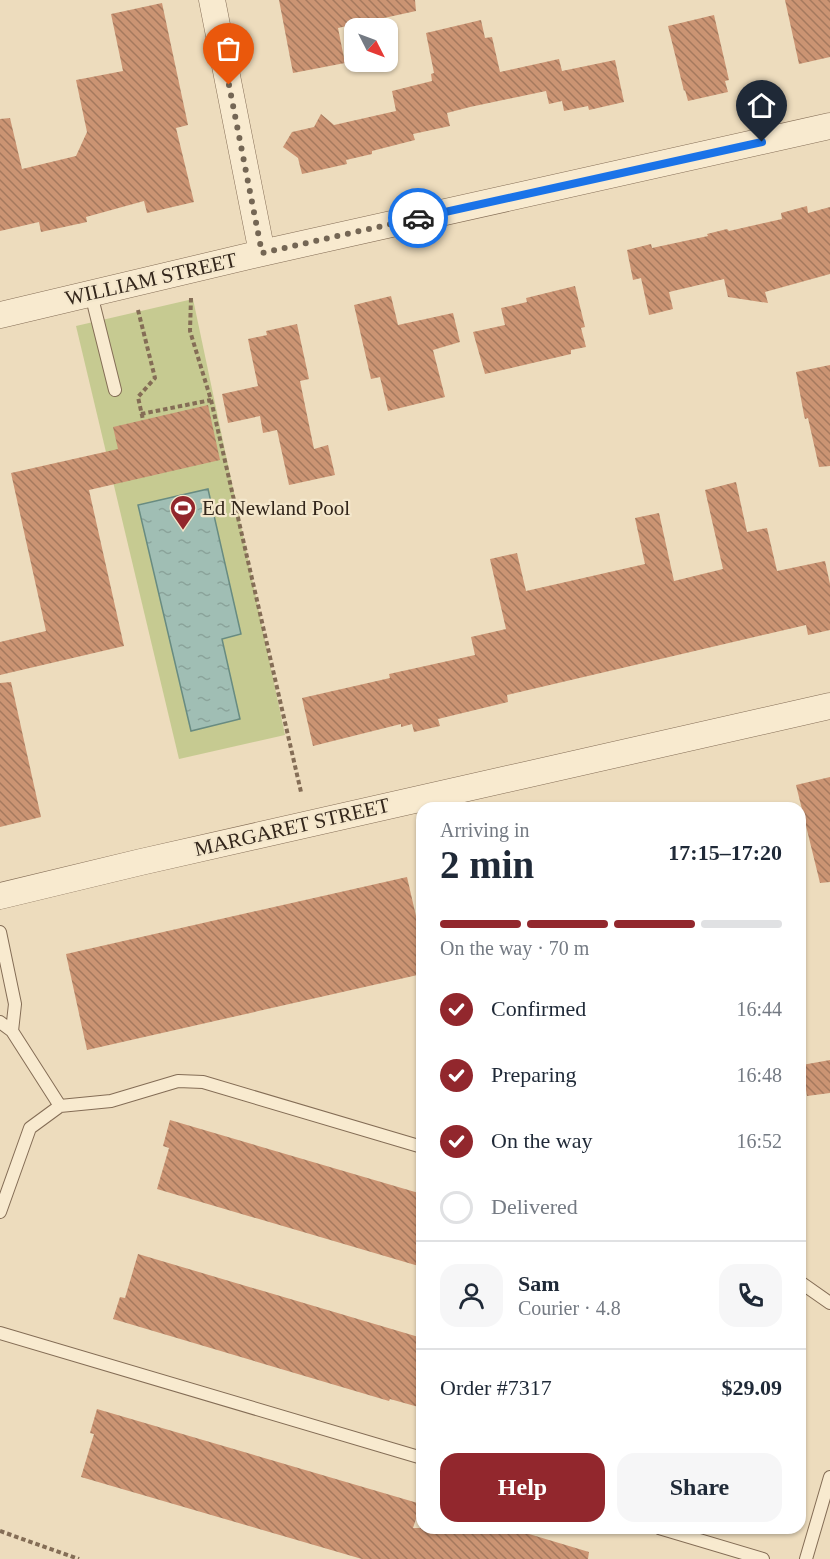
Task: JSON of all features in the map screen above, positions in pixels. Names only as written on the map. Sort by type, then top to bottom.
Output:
[{"type":"street","points":[[212,0],[262,253]]},
{"type":"street","name":"WILLIAM STREET","points":[[0,315],[262,253],[830,126]]},
{"type":"street","name":"MARGARET STREET","points":[[0,896],[153,859],[830,706]]},
{"type":"lane","points":[[92,294],[115,390]]},
{"type":"lane","points":[[0,932],[15,1004],[12,1031]]},
{"type":"lane","points":[[0,1022],[12,1031],[60,1106]]},
{"type":"lane","points":[[0,1212],[30,1128],[60,1106],[111,1101],[178,1081],[203,1082],[416,1145]]},
{"type":"lane","points":[[806,1286],[830,1303]]},
{"type":"lane","points":[[0,1334],[416,1456]]},
{"type":"lane","points":[[806,1559],[830,1477]]},
{"type":"lane","points":[[679,1534],[763,1559]]},
{"type":"path","points":[[191,297],[190,331],[211,400],[301,792]]},
{"type":"path","points":[[138,309],[155,378],[138,398],[143,420]]},
{"type":"path","points":[[141,414],[211,400]]},
{"type":"path","points":[[0,1531],[80,1559]]},
{"type":"green space","name":"Ed Newland Pool","points":[[193,299],[285,735],[179,759],[76,326]]},
{"type":"water","points":[[208,489],[241,634],[222,639],[240,719],[191,731],[138,505]]},
{"type":"building","points":[[279,0],[415,0],[416,11],[384,18],[344,18],[344,27],[338,28],[344,63],[293,73]]},
{"type":"building","points":[[785,0],[830,0],[830,57],[799,64]]},
{"type":"building","points":[[162,3],[188,125],[176,128],[194,202],[147,213],[144,201],[86,217],[87,222],[41,232],[39,222],[0,231],[0,119],[10,118],[22,169],[76,156],[87,132],[76,80],[123,71],[111,14]]},
{"type":"building","points":[[714,15],[729,80],[725,81],[728,92],[688,101],[668,26]]},
{"type":"building","points":[[481,20],[485,38],[492,37],[500,72],[559,59],[562,71],[615,60],[624,102],[589,110],[588,106],[564,111],[562,101],[549,104],[546,91],[470,107],[447,113],[450,126],[413,134],[415,140],[346,160],[347,164],[302,174],[298,158],[283,147],[292,132],[314,127],[321,114],[334,125],[396,111],[392,91],[432,81],[431,74],[434,73],[426,33]]},
{"type":"building","points":[[807,206],[808,213],[830,207],[830,274],[765,292],[768,303],[728,297],[724,279],[669,292],[673,309],[649,315],[641,278],[633,280],[627,250],[651,244],[652,248],[708,236],[707,234],[727,229],[729,231],[782,219],[781,213]]},
{"type":"building","points":[[575,286],[585,327],[581,328],[586,347],[571,350],[571,354],[485,374],[473,332],[505,325],[501,308],[527,302],[526,298]]},
{"type":"building","points":[[391,296],[398,325],[453,313],[460,342],[433,350],[445,397],[388,411],[380,377],[371,379],[354,305]]},
{"type":"building","points":[[297,324],[309,379],[300,381],[314,449],[328,445],[335,475],[289,485],[277,430],[263,433],[260,416],[228,423],[222,394],[258,386],[248,339],[267,335],[266,331]]},
{"type":"building","points":[[830,365],[830,466],[819,467],[808,418],[805,419],[804,415],[796,372]]},
{"type":"building","points":[[208,405],[220,460],[89,490],[124,646],[0,675],[0,642],[46,631],[11,473],[118,449],[113,427]]},
{"type":"building","points":[[736,482],[747,532],[767,528],[777,571],[825,561],[830,584],[830,630],[808,635],[806,625],[507,695],[508,702],[438,719],[440,726],[414,732],[412,724],[401,727],[401,724],[313,746],[302,698],[390,678],[389,674],[475,655],[471,637],[506,629],[490,559],[517,553],[526,591],[645,564],[635,518],[659,513],[674,581],[723,569],[705,490]]},
{"type":"building","points":[[11,682],[41,817],[0,827],[0,683]]},
{"type":"building","points":[[830,777],[830,882],[820,883],[806,826],[806,802],[800,802],[796,785]]},
{"type":"building","points":[[407,877],[416,916],[416,975],[87,1050],[66,954]]},
{"type":"building","points":[[830,1060],[830,1093],[807,1096],[806,1064]]},
{"type":"building","points":[[170,1120],[416,1192],[416,1265],[157,1189],[169,1148],[163,1146]]},
{"type":"building","points":[[138,1254],[416,1336],[416,1406],[390,1399],[389,1401],[113,1319],[120,1297],[125,1298]]},
{"type":"building","points":[[97,1409],[416,1503],[416,1519],[413,1528],[416,1528],[416,1534],[529,1534],[589,1552],[588,1559],[362,1559],[81,1477],[94,1434],[90,1433]]},
{"type":"way so far","points":[[229,85],[262,253],[418,218]]},
{"type":"place","name":"Ed Newland Pool","points":[[183,531]]},
{"type":"route","points":[[418,218],[762,142]]}]
